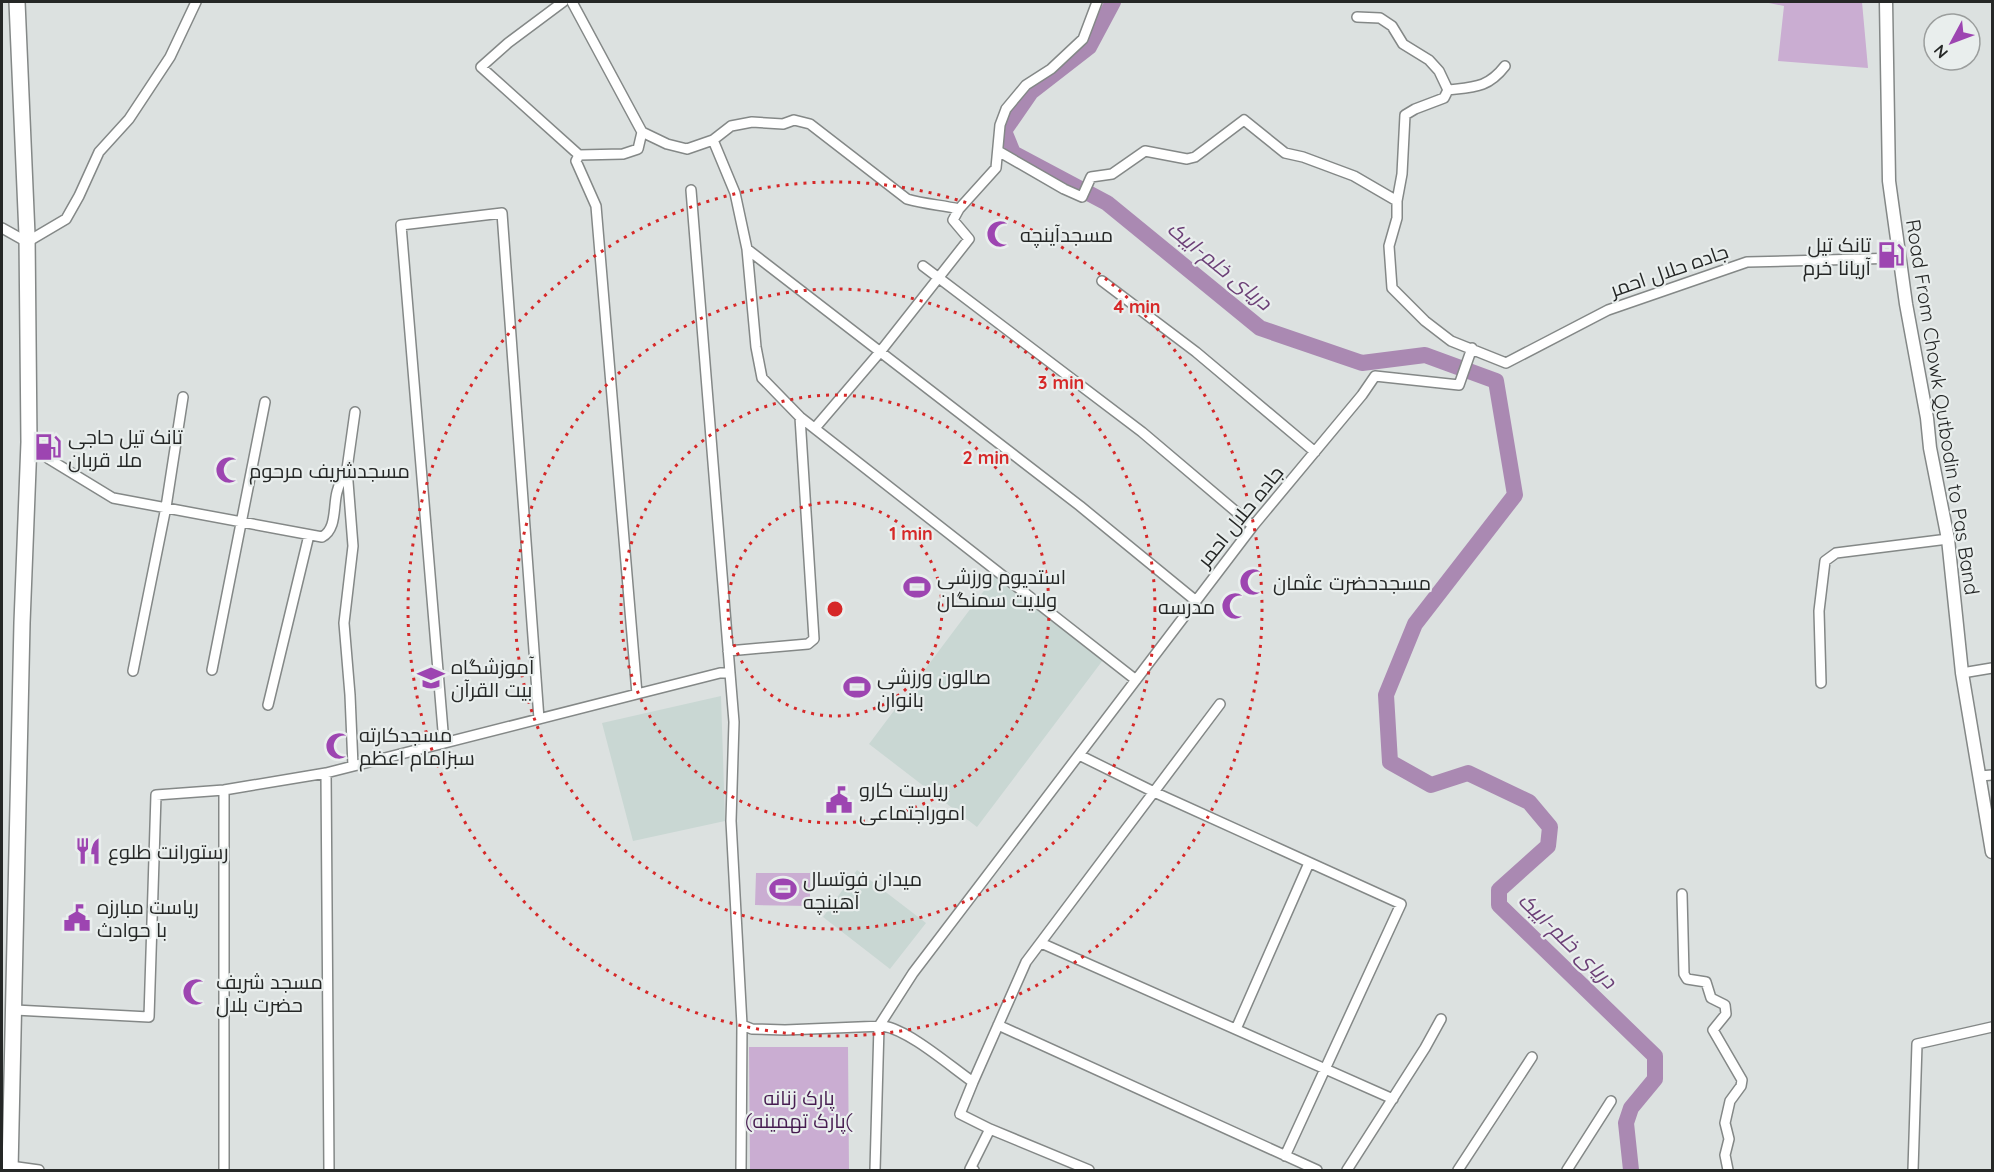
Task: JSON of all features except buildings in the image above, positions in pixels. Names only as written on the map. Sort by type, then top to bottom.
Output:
[{"type":"highway","points":[[10,1168],[7,1115],[15,1010],[22,623],[28,442],[27,242],[17,2]]},
{"type":"main road","name":"Road From Chowk Qutbodin to Pas Band","points":[[1886,2],[1889,181],[1930,448],[1948,539],[1962,673],[1986,776],[1992,852]]},
{"type":"street","points":[[2,228],[27,242],[66,219],[80,196],[99,152],[129,118],[170,57],[196,2]]},
{"type":"street","points":[[563,2],[508,43],[481,67],[579,155],[623,154],[638,149],[642,132]]},
{"type":"street","points":[[572,2],[582,16],[642,132],[667,144],[687,149],[713,140],[731,126],[752,122],[783,124],[794,120],[810,124],[907,199],[959,209]]},
{"type":"street","points":[[815,428],[880,352],[969,239],[953,220],[959,209],[996,168],[1000,125],[1006,109],[1026,85],[1051,69],[1083,39],[1097,2]]},
{"type":"street","points":[[1357,17],[1380,18],[1392,26],[1403,44],[1429,60],[1439,71],[1448,90]]},
{"type":"street","points":[[1448,90],[1476,87],[1490,82],[1505,66]]},
{"type":"street","points":[[1448,90],[1444,98],[1415,109],[1405,116],[1397,218],[1389,246],[1392,288],[1425,321],[1451,341],[1472,348]]},
{"type":"street","points":[[998,151],[1064,189],[1082,196],[1091,177],[1112,174],[1145,151],[1187,159],[1195,157],[1244,120],[1286,153],[1354,176],[1397,201]]},
{"type":"street","points":[[713,140],[735,193],[747,249],[756,347],[762,378],[800,417],[1136,680]]},
{"type":"street","points":[[579,155],[576,161],[596,206],[637,694]]},
{"type":"street","points":[[691,190],[734,722],[731,821],[742,1025],[741,1170]]},
{"type":"street","points":[[444,743],[401,225],[502,213],[539,719]]},
{"type":"street","points":[[747,249],[1080,506],[1196,601]]},
{"type":"street","name":"جاده حلال احمر","points":[[879,1026],[913,973],[1253,526],[1362,396],[1375,376],[1459,385],[1472,348],[1506,363],[1608,310],[1747,262],[1900,258]]},
{"type":"street","points":[[923,266],[1114,410],[1253,526]]},
{"type":"street","points":[[1102,281],[1196,352],[1315,452]]},
{"type":"street","points":[[133,671],[166,507],[183,397]]},
{"type":"street","points":[[212,670],[265,402]]},
{"type":"street","points":[[353,766],[344,623],[353,546],[347,469],[355,412]]},
{"type":"street","points":[[728,651],[808,644],[814,639],[800,417]]},
{"type":"street","points":[[28,442],[49,459],[113,498],[322,537],[331,529],[337,493],[347,469]]},
{"type":"street","points":[[268,705],[309,535]]},
{"type":"street","points":[[1821,683],[1819,611],[1825,561],[1828,557],[1836,553],[1948,539]]},
{"type":"street","points":[[1962,673],[1992,668]]},
{"type":"street","points":[[15,1010],[150,1017],[156,795],[224,790],[326,773],[720,673],[730,673]]},
{"type":"street","points":[[1089,1170],[990,1129],[960,1114],[1026,962],[1220,704]]},
{"type":"street","points":[[1079,755],[1154,792],[1401,904],[1285,1156]]},
{"type":"street","points":[[326,773],[329,1170]]},
{"type":"street","points":[[224,790],[224,1170]]},
{"type":"street","points":[[1236,1029],[1309,863]]},
{"type":"street","points":[[1682,894],[1684,974],[1687,979],[1706,982],[1711,998],[1725,1005],[1725,1014],[1713,1030],[1742,1080],[1741,1086],[1730,1101],[1725,1123],[1729,1139],[1725,1155],[1728,1170]]},
{"type":"street","points":[[1041,942],[1393,1099]]},
{"type":"street","points":[[1347,1170],[1441,1019]]},
{"type":"street","points":[[742,1025],[752,1029],[785,1030],[879,1026],[891,1028],[906,1035],[973,1082]]},
{"type":"street","points":[[998,1025],[1317,1170]]},
{"type":"street","points":[[875,1170],[879,1026]]},
{"type":"street","points":[[1913,1170],[1917,1044],[1992,1027]]},
{"type":"street","points":[[1458,1170],[1532,1057]]},
{"type":"street","points":[[1567,1170],[1611,1101]]},
{"type":"street","points":[[971,1170],[990,1129]]},
{"type":"street","points":[[10,1168],[39,1170]]},
{"type":"shaded area","points":[[995,576],[1103,660],[977,827],[869,744]]},
{"type":"shaded area","points":[[721,696],[725,821],[633,841],[602,723]]},
{"type":"shaded area","points":[[857,870],[926,923],[890,969],[823,917]]},
{"type":"green space","points":[[1764,2],[1862,2],[1868,68],[1778,61],[1784,6]]},
{"type":"green space","name":"میدان فوتسال آهینچه","points":[[756,873],[810,873],[810,906],[755,905]]},
{"type":"green space","name":"پارک زنانه (پارک تهمینه(","points":[[749,1047],[848,1047],[849,1170],[750,1170]]},
{"type":"waterway","name":"دریای خلم-ایبک","points":[[1113,2],[1089,47],[1031,92],[1004,131],[1013,153],[1107,203],[1260,328],[1362,363],[1425,355],[1496,381],[1515,495],[1415,624],[1386,695],[1390,762],[1431,785],[1468,773],[1529,802],[1550,827],[1548,846],[1499,890],[1499,905],[1655,1056],[1655,1079],[1631,1108],[1626,1123],[1631,1170]]},
{"type":"place","name":"مسجدآینچه","points":[[1000,234]]},
{"type":"place","name":"تانک تیل آریانا خرم","points":[[1891,255]]},
{"type":"place","name":"تانک تیل حاجی ملا قربان","points":[[48,447]]},
{"type":"place","name":"مسجدشریف مرحوم","points":[[229,470]]},
{"type":"place","name":"مسجدحضرت عثمان","points":[[1253,582]]},
{"type":"place","name":"استدیوم ورزشی ولایت سمنگان","points":[[917,587]]},
{"type":"place","name":"مدرسه","points":[[1235,606]]},
{"type":"place","name":"آموزشگاه بیت القرآن","points":[[431,678]]},
{"type":"place","name":"صالون ورزشی بانوان","points":[[857,687]]},
{"type":"place","name":"مسجدکارته سبزامام اعظم","points":[[339,746]]},
{"type":"place","name":"ریاست کارو اموراجتماعی","points":[[839,800]]},
{"type":"place","name":"رستورانت طلوع","points":[[88,851]]},
{"type":"place","name":"میدان فوتسال آهینچه","points":[[783,889]]},
{"type":"place","name":"ریاست مبارزه با حوادث","points":[[77,918]]},
{"type":"place","name":"مسجد شریف حضرت بلال","points":[[196,992]]}]
